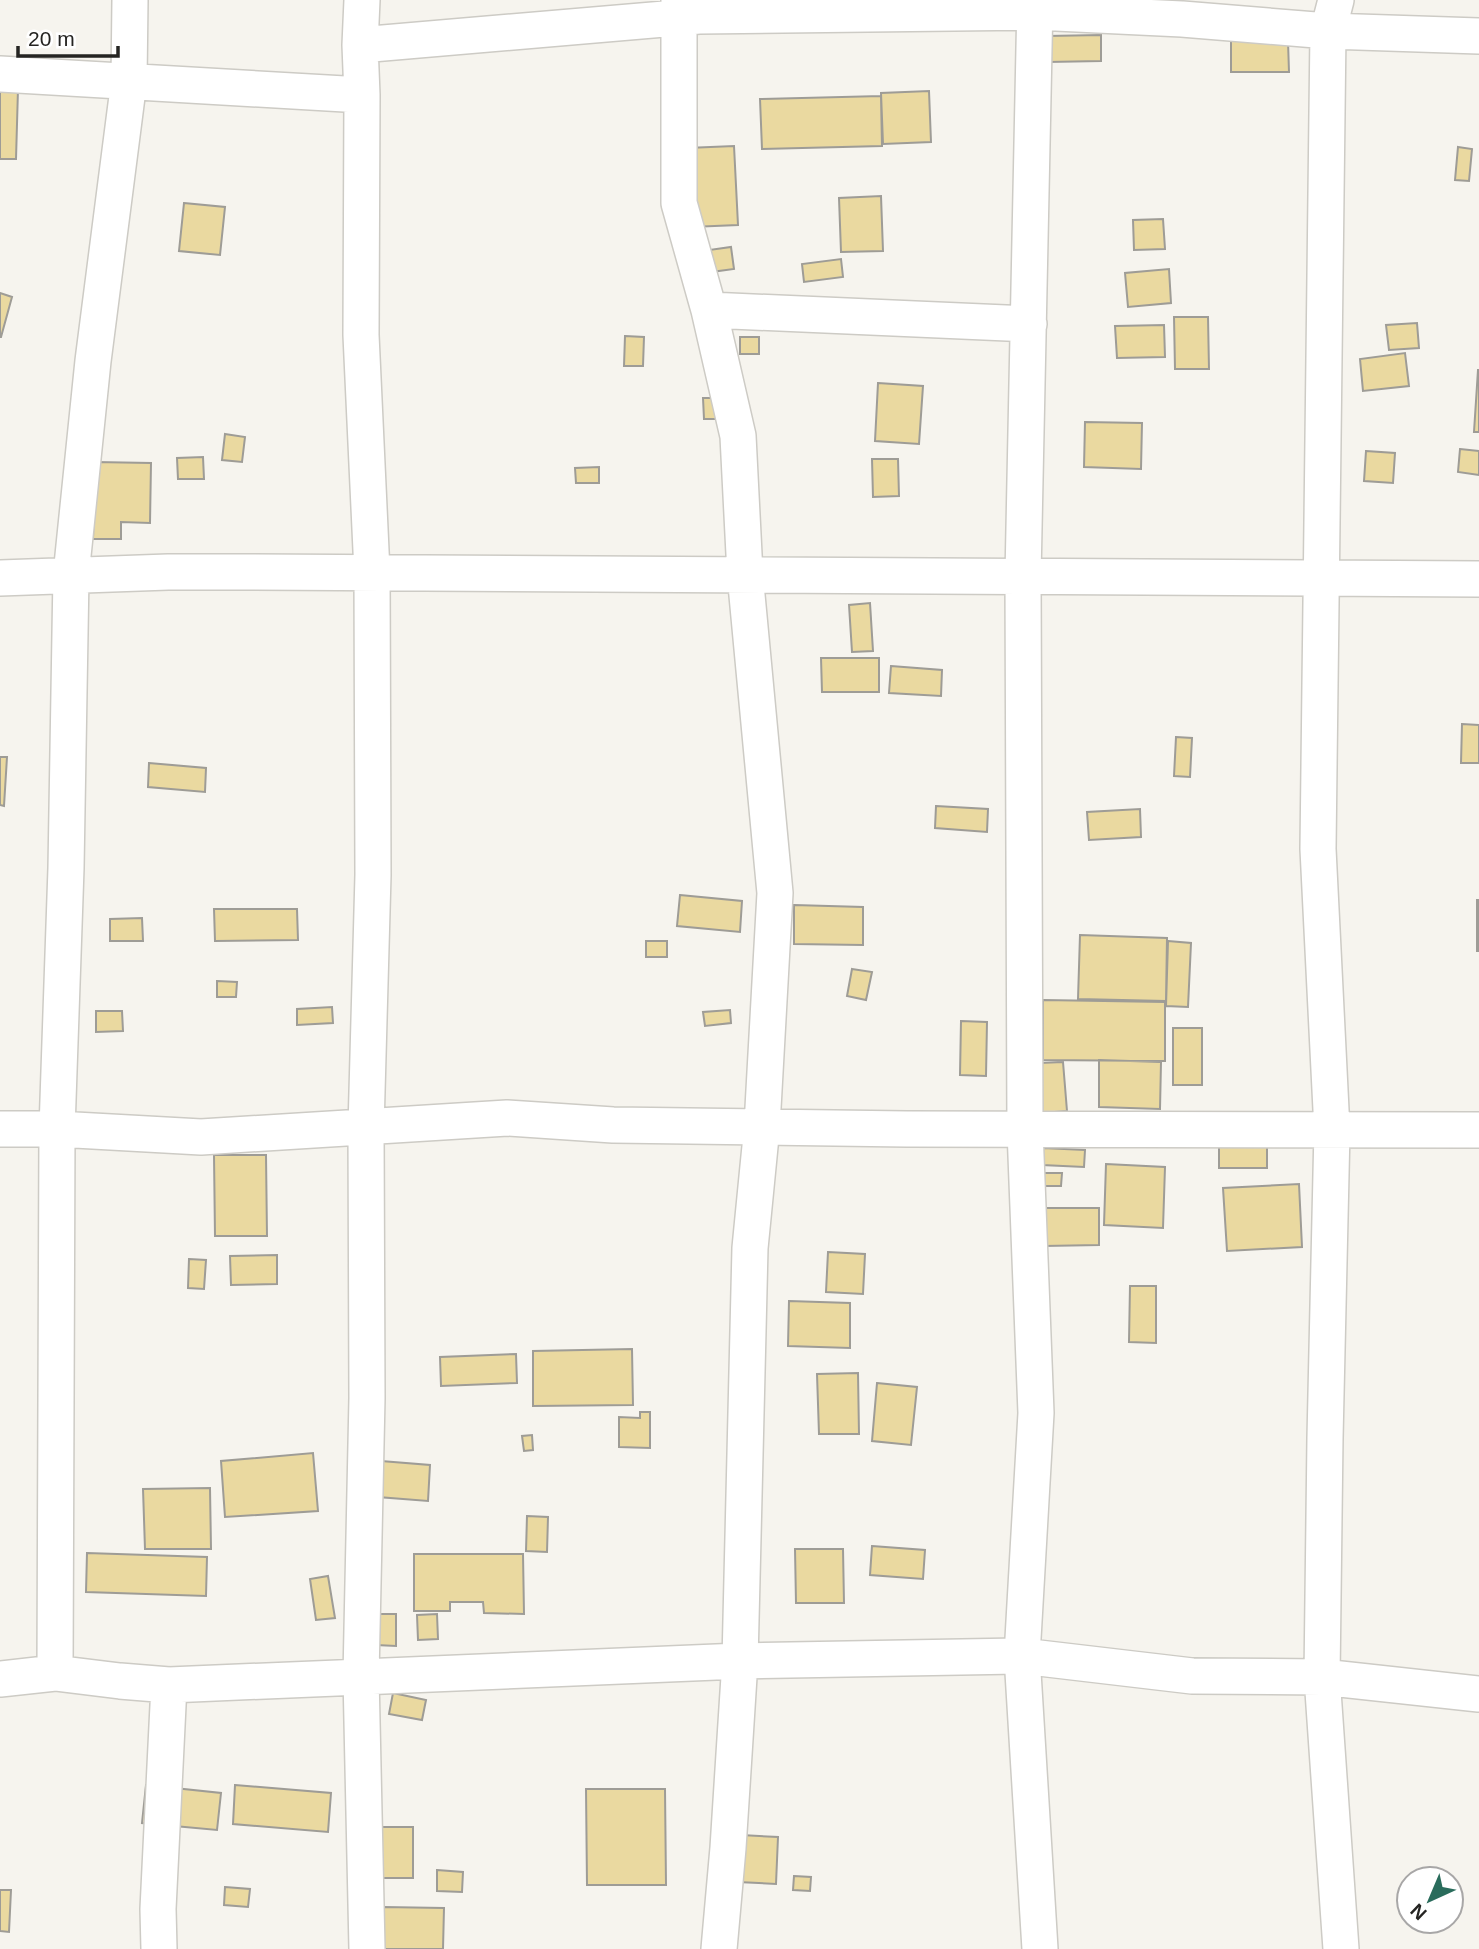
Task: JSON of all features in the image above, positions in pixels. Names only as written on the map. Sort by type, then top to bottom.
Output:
[{"type":"street","points":[[55,1673],[57,1129],[66,868],[71,575],[93,361],[129,81],[130,0]]},
{"type":"street","points":[[362,0],[361,335],[372,572],[373,875],[366,1128],[366,1398],[361,1676],[367,1949]]},
{"type":"street","points":[[360,45],[679,9],[699,16],[1035,6],[1182,19],[1332,15],[1479,36]]},
{"type":"street","points":[[1035,6],[1023,576],[1025,1130],[1036,1413],[1022,1656],[1040,1949]]},
{"type":"street","points":[[679,9],[679,203],[709,310],[738,436],[746,575],[775,893],[762,1126],[751,1248],[740,1661],[719,1949]]},
{"type":"street","points":[[1332,15],[1320,578],[1318,849],[1332,1130],[1322,1677],[1341,1949]]},
{"type":"street","points":[[0,74],[362,95]]},
{"type":"street","points":[[709,310],[1029,324]]},
{"type":"street","points":[[0,578],[168,572],[372,572],[1479,579]]},
{"type":"street","points":[[0,1129],[201,1136],[508,1118],[613,1125],[1025,1130],[1479,1130]]},
{"type":"street","points":[[0,1679],[55,1673],[169,1685],[740,1661],[1022,1656],[1192,1676],[1322,1677],[1479,1694]]},
{"type":"street","points":[[159,1949],[158,1909],[169,1685]]},
{"type":"building","points":[[1101,35],[1101,61],[1048,62],[1047,36]]},
{"type":"building","points":[[1231,41],[1288,41],[1289,72],[1231,72]]},
{"type":"building","points":[[0,88],[18,89],[16,159],[0,159]]},
{"type":"building","points":[[929,91],[931,142],[883,144],[881,93]]},
{"type":"building","points":[[881,96],[882,146],[762,149],[760,99]]},
{"type":"building","points":[[734,146],[738,225],[691,227],[687,148]]},
{"type":"building","points":[[1458,147],[1472,149],[1469,181],[1455,180]]},
{"type":"building","points":[[881,196],[883,251],[841,252],[839,198]]},
{"type":"building","points":[[184,203],[225,207],[220,255],[179,251]]},
{"type":"building","points":[[1163,219],[1165,249],[1134,250],[1133,220]]},
{"type":"building","points":[[731,247],[734,269],[711,272],[709,250]]},
{"type":"building","points":[[841,259],[843,277],[804,282],[802,264]]},
{"type":"building","points":[[1169,269],[1171,303],[1128,307],[1125,273]]},
{"type":"building","points":[[0,293],[12,297],[1,337],[0,337]]},
{"type":"building","points":[[1174,317],[1208,317],[1209,369],[1175,369]]},
{"type":"building","points":[[1417,323],[1419,348],[1389,350],[1386,325]]},
{"type":"building","points":[[1164,325],[1165,357],[1117,358],[1115,326]]},
{"type":"building","points":[[625,336],[644,337],[643,366],[624,366]]},
{"type":"building","points":[[740,337],[759,337],[759,354],[740,354]]},
{"type":"building","points":[[1405,353],[1409,386],[1363,391],[1360,359]]},
{"type":"building","points":[[1478,370],[1479,432],[1474,432]]},
{"type":"building","points":[[878,383],[923,386],[919,444],[875,441]]},
{"type":"building","points":[[703,398],[716,398],[716,419],[704,419]]},
{"type":"building","points":[[1085,422],[1142,423],[1141,469],[1084,467]]},
{"type":"building","points":[[225,434],[245,437],[242,462],[222,460]]},
{"type":"building","points":[[1460,449],[1479,451],[1479,475],[1458,472]]},
{"type":"building","points":[[1366,451],[1395,453],[1393,483],[1364,481]]},
{"type":"building","points":[[203,457],[204,479],[178,479],[177,458]]},
{"type":"building","points":[[872,459],[898,459],[899,496],[873,497]]},
{"type":"building","points":[[95,462],[151,463],[150,523],[121,522],[121,539],[93,539]]},
{"type":"building","points":[[599,467],[599,483],[576,483],[575,468]]},
{"type":"building","points":[[870,603],[873,651],[852,652],[849,605]]},
{"type":"building","points":[[821,658],[879,658],[879,692],[822,692]]},
{"type":"building","points":[[891,666],[942,670],[941,696],[889,693]]},
{"type":"building","points":[[1462,724],[1479,725],[1479,763],[1461,763]]},
{"type":"building","points":[[1176,737],[1192,738],[1190,777],[1174,776]]},
{"type":"building","points":[[0,757],[7,757],[4,806],[0,805]]},
{"type":"building","points":[[149,763],[206,768],[205,792],[148,787]]},
{"type":"building","points":[[936,806],[988,809],[987,832],[935,828]]},
{"type":"building","points":[[1140,809],[1141,837],[1089,840],[1087,812]]},
{"type":"building","points":[[680,895],[742,901],[740,932],[677,926]]},
{"type":"building","points":[[1479,900],[1479,951],[1477,951]]},
{"type":"building","points":[[794,905],[863,907],[863,945],[794,944]]},
{"type":"building","points":[[214,909],[297,909],[298,940],[215,941]]},
{"type":"building","points":[[142,918],[143,941],[110,941],[110,919]]},
{"type":"building","points":[[1080,935],[1167,938],[1166,1001],[1078,999]]},
{"type":"building","points":[[646,941],[667,941],[667,957],[646,957]]},
{"type":"building","points":[[1168,941],[1191,943],[1188,1007],[1166,1006]]},
{"type":"building","points":[[852,969],[872,972],[866,1000],[847,996]]},
{"type":"building","points":[[217,981],[237,982],[236,997],[217,997]]},
{"type":"building","points":[[1043,1000],[1165,1002],[1165,1061],[1043,1060]]},
{"type":"building","points":[[332,1007],[333,1023],[297,1025],[297,1009]]},
{"type":"building","points":[[730,1010],[731,1023],[705,1026],[703,1012]]},
{"type":"building","points":[[96,1011],[122,1011],[123,1031],[96,1032]]},
{"type":"building","points":[[961,1021],[987,1022],[986,1076],[960,1075]]},
{"type":"building","points":[[1173,1028],[1202,1028],[1202,1085],[1173,1085]]},
{"type":"building","points":[[1099,1060],[1161,1062],[1160,1109],[1099,1107]]},
{"type":"building","points":[[1063,1062],[1067,1111],[1042,1113],[1039,1063]]},
{"type":"building","points":[[1219,1147],[1267,1147],[1267,1168],[1219,1168]]},
{"type":"building","points":[[1043,1148],[1085,1150],[1084,1167],[1042,1165]]},
{"type":"building","points":[[214,1155],[266,1155],[267,1236],[215,1236]]},
{"type":"building","points":[[1106,1164],[1165,1167],[1163,1228],[1104,1225]]},
{"type":"building","points":[[1039,1173],[1062,1173],[1061,1186],[1038,1186]]},
{"type":"building","points":[[1299,1184],[1302,1247],[1227,1251],[1223,1188]]},
{"type":"building","points":[[1043,1208],[1099,1208],[1099,1245],[1044,1246]]},
{"type":"building","points":[[828,1252],[865,1254],[863,1294],[826,1292]]},
{"type":"building","points":[[277,1255],[277,1284],[231,1285],[230,1256]]},
{"type":"building","points":[[189,1259],[206,1260],[204,1289],[188,1288]]},
{"type":"building","points":[[1130,1286],[1156,1286],[1156,1343],[1129,1342]]},
{"type":"building","points":[[789,1301],[850,1303],[850,1348],[788,1346]]},
{"type":"building","points":[[632,1349],[633,1405],[533,1406],[533,1351]]},
{"type":"building","points":[[516,1354],[517,1383],[441,1386],[440,1357]]},
{"type":"building","points":[[858,1373],[859,1434],[819,1434],[817,1374]]},
{"type":"building","points":[[877,1383],[917,1387],[911,1445],[872,1441]]},
{"type":"building","points":[[640,1412],[650,1412],[650,1448],[619,1447],[619,1417],[640,1418]]},
{"type":"building","points":[[532,1435],[533,1450],[524,1451],[522,1436]]},
{"type":"building","points":[[313,1453],[318,1511],[225,1517],[221,1461]]},
{"type":"building","points":[[381,1461],[430,1465],[428,1501],[378,1497]]},
{"type":"building","points":[[210,1488],[211,1549],[145,1549],[143,1489]]},
{"type":"building","points":[[527,1516],[548,1517],[547,1552],[526,1551]]},
{"type":"building","points":[[872,1546],[925,1550],[923,1579],[870,1575]]},
{"type":"building","points":[[795,1549],[843,1549],[844,1603],[796,1603]]},
{"type":"building","points":[[87,1553],[207,1557],[206,1596],[86,1592]]},
{"type":"building","points":[[414,1554],[523,1554],[524,1614],[484,1613],[483,1602],[450,1602],[450,1611],[414,1611]]},
{"type":"building","points":[[328,1576],[335,1618],[316,1620],[310,1579]]},
{"type":"building","points":[[376,1614],[396,1614],[396,1646],[376,1645]]},
{"type":"building","points":[[437,1614],[438,1639],[418,1640],[417,1615]]},
{"type":"building","points":[[393,1693],[426,1700],[422,1720],[389,1714]]},
{"type":"building","points":[[146,1785],[221,1793],[217,1830],[142,1823]]},
{"type":"building","points":[[235,1785],[331,1793],[328,1832],[233,1824]]},
{"type":"building","points":[[586,1789],[665,1789],[666,1885],[587,1885]]},
{"type":"building","points":[[366,1827],[413,1827],[413,1878],[366,1878]]},
{"type":"building","points":[[741,1835],[778,1837],[776,1884],[738,1882]]},
{"type":"building","points":[[437,1870],[463,1872],[462,1892],[437,1891]]},
{"type":"building","points":[[794,1876],[811,1877],[810,1891],[793,1890]]},
{"type":"building","points":[[225,1887],[250,1889],[248,1907],[224,1905]]},
{"type":"building","points":[[0,1890],[11,1890],[9,1932],[0,1931]]},
{"type":"building","points":[[383,1907],[444,1908],[443,1949],[383,1949]]}]
